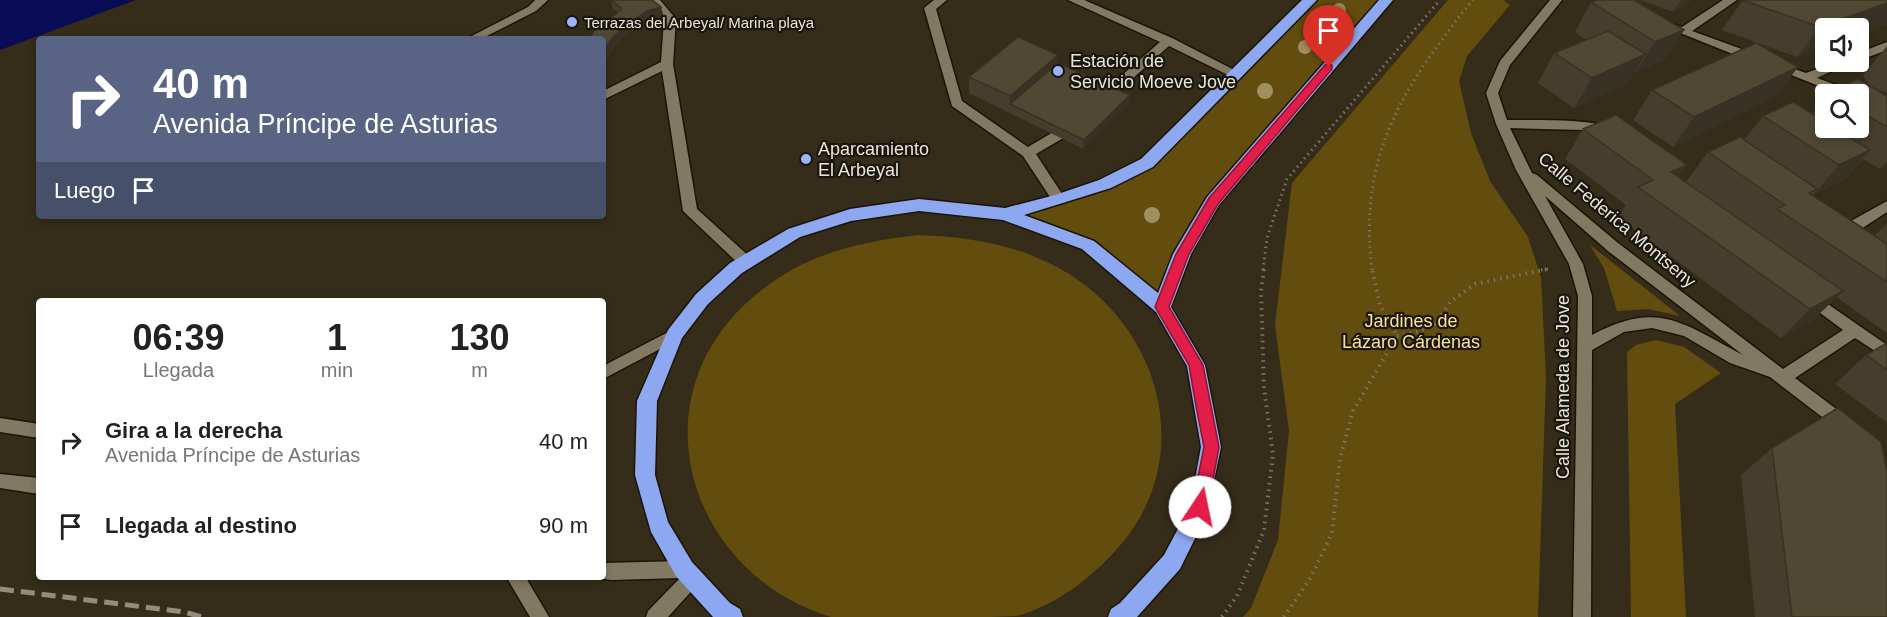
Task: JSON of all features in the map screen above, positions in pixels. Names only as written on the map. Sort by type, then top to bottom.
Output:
[{"type":"highway","points":[[1162,307],[1182,254],[1213,201],[1386,0]]},
{"type":"highway","points":[[1005,214],[1059,200],[1106,184],[1147,164],[1308,2]]},
{"type":"highway","points":[[732,617],[722,611],[687,574],[658,525],[645,475],[647,401],[675,335],[702,299],[746,262],[794,233],[850,215],[919,205],[1005,214],[1088,245],[1162,307],[1196,365],[1211,447],[1200,507],[1172,562],[1128,611],[1119,617]]},
{"type":"street","points":[[478,36],[532,9],[542,0]]},
{"type":"street","points":[[654,0],[670,19],[667,64],[690,210],[746,262]]},
{"type":"street","points":[[941,0],[930,8],[956,103],[1028,153],[1059,200]]},
{"type":"street","points":[[1074,0],[1236,74]]},
{"type":"street","name":"Calle Federica Montseny","points":[[1556,0],[1504,64],[1492,93],[1502,124],[1523,170],[1613,247],[1859,436]]},
{"type":"street","points":[[1684,31],[1731,0]]},
{"type":"street","points":[[1653,20],[1822,84]]},
{"type":"street","points":[[1109,93],[1168,41]]},
{"type":"street","points":[[1869,53],[1887,46]]},
{"type":"street","points":[[606,94],[667,64]]},
{"type":"street","points":[[1805,78],[1820,72]]},
{"type":"street","points":[[1502,124],[1583,126],[1611,131],[1620,137]]},
{"type":"street","points":[[1028,153],[1059,134]]},
{"type":"street","name":"Calle Alameda de Jove","points":[[1523,170],[1576,264],[1585,296],[1582,617]]},
{"type":"street","points":[[1828,219],[1853,227],[1887,207]]},
{"type":"street","points":[[1800,290],[1887,352]]},
{"type":"street","name":"Calle Federica Montseny","points":[[1584,347],[1621,327],[1652,322],[1688,331],[1736,359],[1783,377]]},
{"type":"street","points":[[1783,377],[1855,330]]},
{"type":"street","points":[[606,371],[675,335]]},
{"type":"street","points":[[0,425],[36,431]]},
{"type":"street","points":[[0,481],[36,486]]},
{"type":"street","points":[[606,571],[687,574]]},
{"type":"street","points":[[655,617],[687,574]]},
{"type":"street","points":[[517,580],[540,617]]},
{"type":"path","points":[[1222,617],[1237,596],[1264,530],[1273,454],[1264,388],[1261,291],[1267,238],[1287,179],[1440,0]]},
{"type":"path","points":[[1397,336],[1382,314],[1373,282],[1367,218],[1373,170],[1388,123],[1424,65],[1473,0]]},
{"type":"path","points":[[1284,617],[1311,577],[1332,533],[1340,458],[1353,411],[1397,336],[1417,332],[1437,323],[1450,302],[1475,284],[1548,269]]},
{"type":"green space","points":[[1310,0],[1386,0],[1213,201],[1162,307],[1088,245],[1005,214],[1147,163]]},
{"type":"green space","name":"Jardines de Lázaro Cárdenas","points":[[1448,0],[1503,0],[1510,5],[1467,56],[1459,81],[1471,133],[1490,181],[1528,237],[1541,277],[1546,377],[1538,617],[1243,617],[1251,608],[1278,540],[1289,431],[1275,325],[1292,183]]},
{"type":"green space","points":[[919,235],[987,242],[1019,251],[1051,264],[1088,288],[1119,318],[1141,353],[1156,392],[1162,432],[1157,473],[1143,512],[1117,549],[1072,590],[1045,605],[1017,616],[831,617],[782,595],[742,563],[712,524],[694,480],[688,432],[695,385],[716,339],[752,298],[790,271],[830,253],[873,242]]},
{"type":"green space","points":[[1590,245],[1680,316],[1648,309],[1617,311],[1604,268]]},
{"type":"green space","points":[[1656,340],[1684,347],[1721,373],[1675,404],[1686,617],[1631,617],[1627,352],[1636,345]]},
{"type":"shaded area","points":[[0,0],[136,0],[36,36],[0,50]]},
{"type":"building","points":[[611,0],[652,0],[661,7],[647,11],[626,25],[606,48],[606,36],[591,36],[622,9]]},
{"type":"building","points":[[1634,0],[1684,30],[1655,42],[1591,2]]},
{"type":"building","points":[[1742,0],[1887,0],[1887,3],[1845,18],[1815,18],[1815,25]]},
{"type":"building","points":[[1608,31],[1646,54],[1592,78],[1554,53]]},
{"type":"building","points":[[1018,37],[1058,55],[1010,96],[969,77]]},
{"type":"building","points":[[1756,43],[1798,67],[1694,117],[1652,90]]},
{"type":"building","points":[[1058,63],[1130,95],[1084,140],[1010,104]]},
{"type":"building","points":[[1858,79],[1867,84],[1847,84]]},
{"type":"building","points":[[1869,85],[1887,96],[1887,127],[1869,116]]},
{"type":"building","points":[[1793,102],[1815,115],[1815,138],[1850,138],[1870,150],[1839,165],[1763,116]]},
{"type":"building","points":[[1616,115],[1687,165],[1671,172],[1843,291],[1810,309],[1638,187],[1653,180],[1583,129]]},
{"type":"building","points":[[1740,137],[1817,189],[1809,193],[1887,244],[1887,282],[1777,209],[1785,205],[1708,152]]},
{"type":"building","points":[[1887,343],[1887,370],[1866,355]]},
{"type":"building","points":[[1838,408],[1881,442],[1887,471],[1887,617],[1792,617],[1772,448]]},
{"type":"railway","points":[[0,589],[184,612],[202,617]]},
{"type":"place","name":"Terrazas del Arbeyal/ Marina playa","points":[[572,22]]},
{"type":"place","name":"Estación de Servicio Moeve Jove","points":[[1058,71]]},
{"type":"place","name":"Aparcamiento El Arbeyal","points":[[806,159]]},
{"type":"route","points":[[1200,507],[1211,447],[1204,406],[1196,365],[1162,307],[1182,254],[1213,201],[1329,67]]}]
